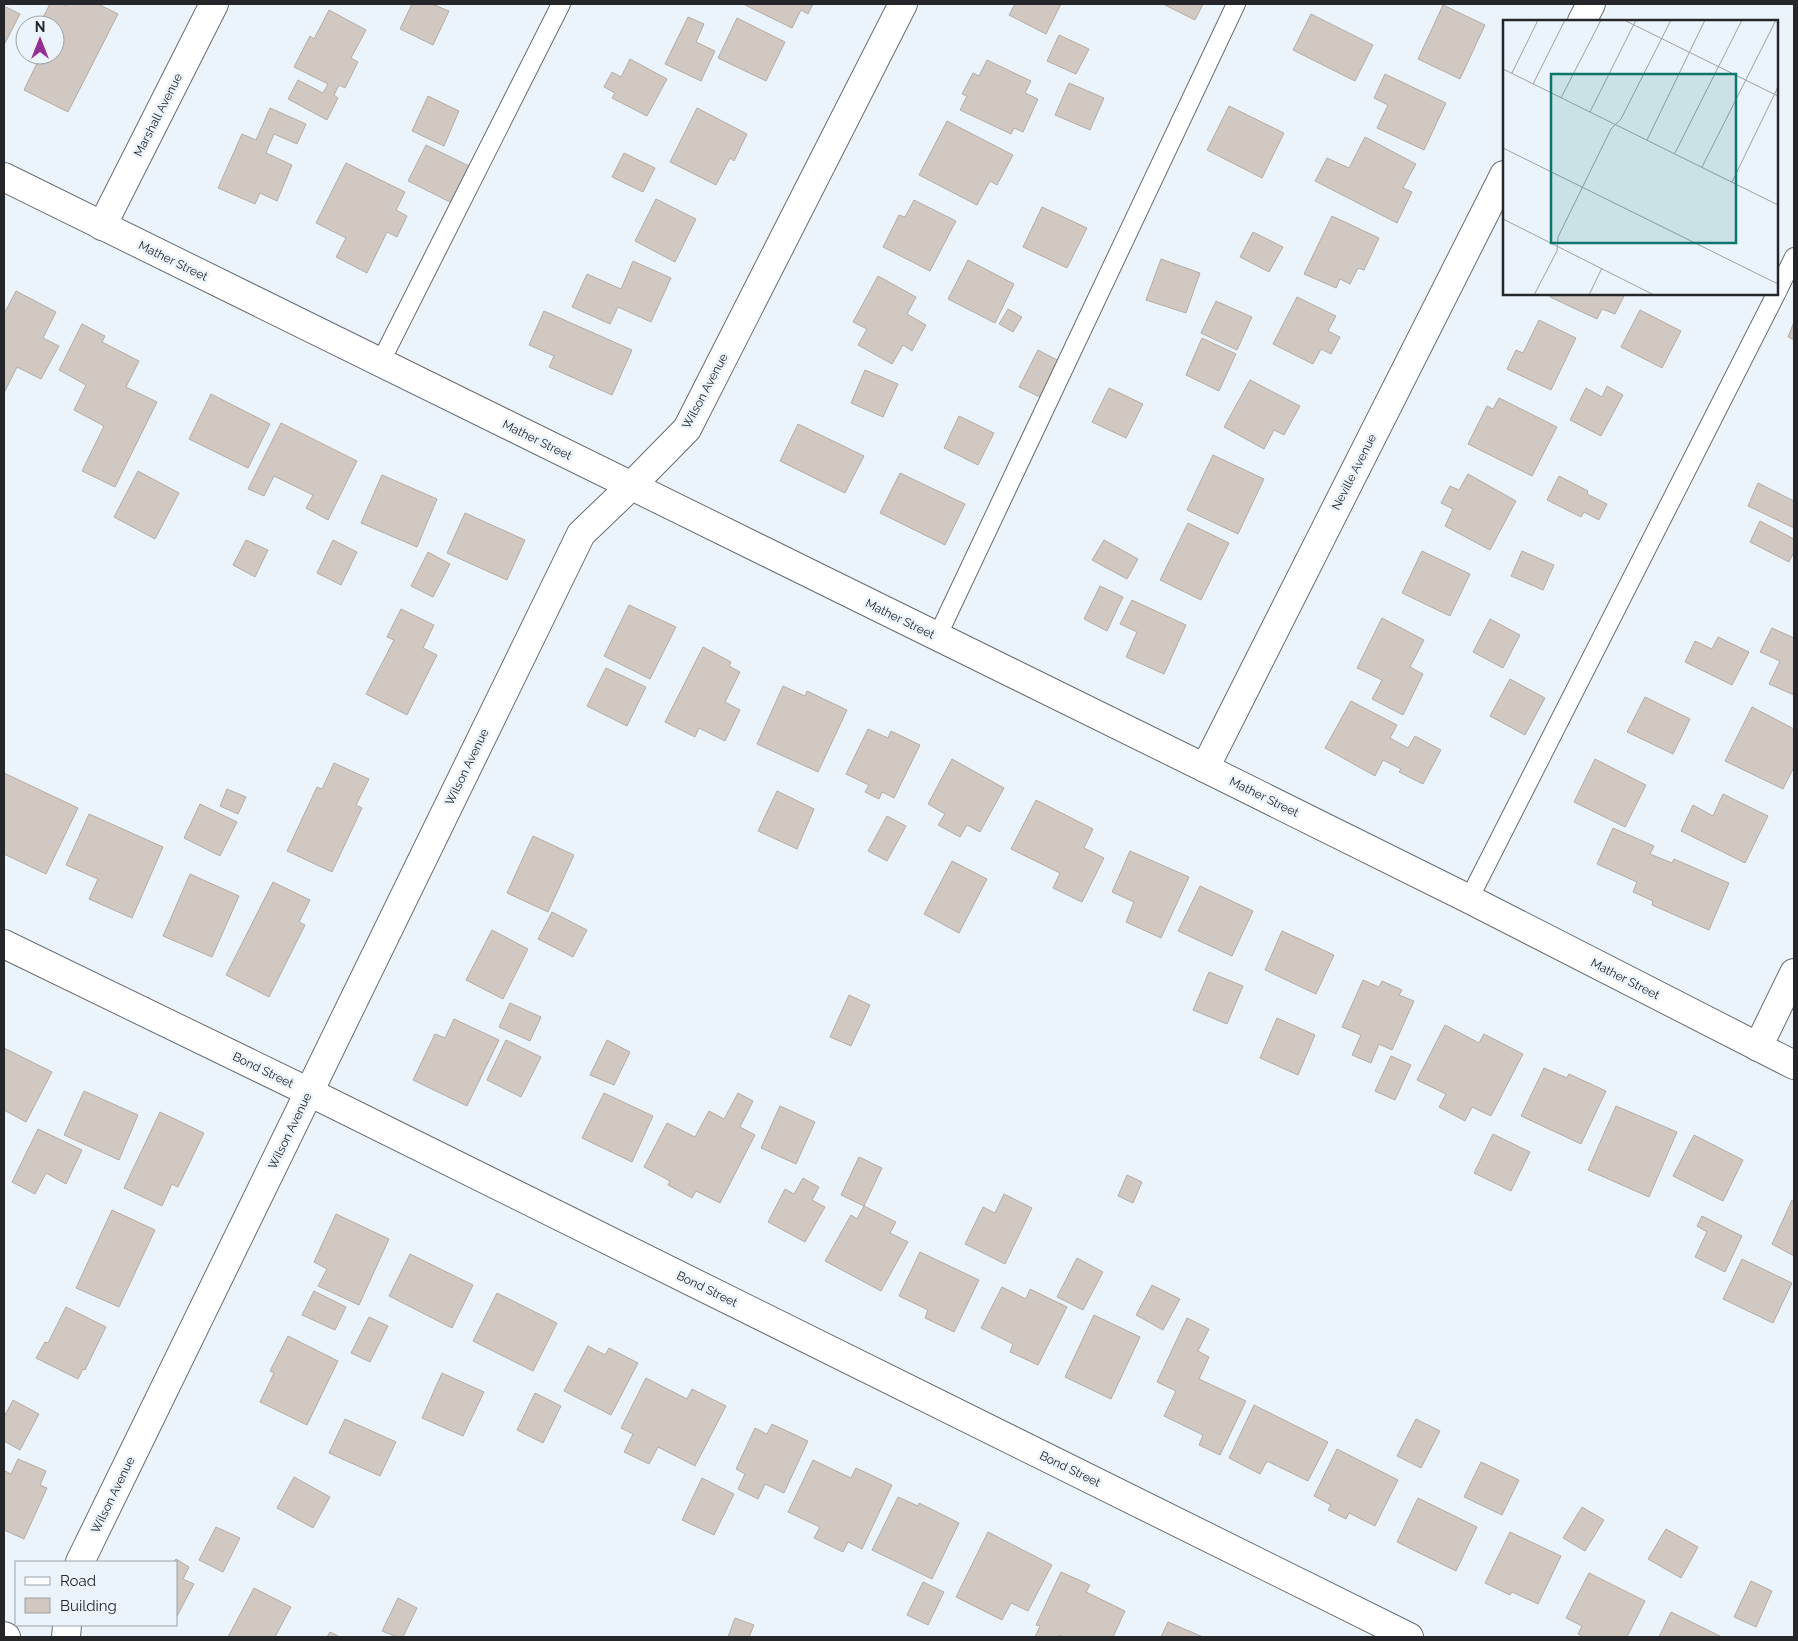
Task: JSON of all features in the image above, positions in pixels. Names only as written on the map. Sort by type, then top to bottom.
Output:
[{"type":"street","name":"Marshall Avenue","points":[[102,226],[214,4]]},
{"type":"street","name":"Wilson Avenue","points":[[80,1561],[580,534],[687,429],[903,4]]},
{"type":"street","points":[[1583,20],[1591,4]]},
{"type":"street","name":"Mather Street","points":[[4,177],[1205,768],[1469,899],[1794,1065]]},
{"type":"street","name":"Neville Avenue","points":[[1205,768],[1503,177]]},
{"type":"street","name":"Bond Street","points":[[4,944],[309,1092],[1409,1637]]},
{"type":"street","points":[[1758,1047],[1794,973]]},
{"type":"lane","points":[[380,363],[561,4]]},
{"type":"lane","points":[[937,637],[1236,4]]},
{"type":"lane","points":[[1778,289],[1794,257]]},
{"type":"lane","points":[[1469,899],[1775,295]]},
{"type":"building","points":[[50,4],[66,6],[67,4],[98,4],[118,14],[68,112],[24,90],[36,65],[65,65],[65,15],[44,15]]},
{"type":"building","points":[[412,4],[432,4],[449,11],[433,45],[400,29]]},
{"type":"building","points":[[743,4],[813,4],[808,14],[801,10],[792,28]]},
{"type":"building","points":[[1015,4],[1061,4],[1046,34],[1009,15]]},
{"type":"building","points":[[1163,4],[1203,4],[1195,20]]},
{"type":"building","points":[[1443,5],[1485,25],[1460,79],[1418,59]]},
{"type":"building","points":[[4,6],[20,14],[15,15],[15,24],[4,45]]},
{"type":"building","points":[[329,10],[366,30],[351,58],[358,62],[345,88],[339,85],[334,95],[338,98],[327,120],[288,99],[298,80],[323,93],[328,84],[294,67],[310,36],[314,39]]},
{"type":"building","points":[[1311,14],[1373,45],[1355,81],[1293,50]]},
{"type":"building","points":[[688,17],[704,24],[696,42],[715,51],[701,81],[665,64]]},
{"type":"building","points":[[737,18],[785,42],[766,81],[718,58]]},
{"type":"building","points":[[1059,35],[1089,49],[1076,74],[1047,61]]},
{"type":"building","points":[[630,59],[667,79],[647,116],[612,98],[615,93],[604,87],[612,72],[621,77]]},
{"type":"building","points":[[987,60],[1031,81],[1025,93],[1038,99],[1023,132],[1014,128],[1011,134],[960,110],[967,96],[962,94],[973,73],[979,76]]},
{"type":"building","points":[[1385,74],[1446,103],[1424,150],[1377,128],[1388,105],[1374,98]]},
{"type":"building","points":[[1069,83],[1104,98],[1090,130],[1055,115]]},
{"type":"building","points":[[428,96],[459,111],[444,146],[412,131]]},
{"type":"building","points":[[1229,106],[1284,133],[1262,178],[1207,150]]},
{"type":"building","points":[[270,108],[306,124],[297,144],[274,134],[266,153],[292,165],[277,201],[260,193],[255,204],[218,188],[242,134],[256,140]]},
{"type":"building","points":[[697,108],[747,134],[734,161],[730,158],[716,185],[670,162]]},
{"type":"building","points":[[947,121],[1013,155],[997,185],[990,181],[977,205],[919,175]]},
{"type":"building","points":[[1365,137],[1416,164],[1403,188],[1412,192],[1397,223],[1315,181],[1327,158],[1349,168]]},
{"type":"building","points":[[426,145],[469,166],[452,203],[408,181]]},
{"type":"building","points":[[624,153],[655,168],[643,192],[612,177]]},
{"type":"building","points":[[346,163],[405,192],[396,210],[407,216],[397,237],[387,232],[367,273],[336,257],[346,238],[316,223]]},
{"type":"building","points":[[656,199],[696,219],[675,262],[635,241]]},
{"type":"building","points":[[914,200],[956,221],[930,271],[883,247],[899,215],[905,217]]},
{"type":"building","points":[[1042,207],[1087,228],[1067,268],[1023,247]]},
{"type":"building","points":[[1332,216],[1379,238],[1364,270],[1358,268],[1350,284],[1340,279],[1336,288],[1304,274]]},
{"type":"building","points":[[1253,232],[1283,247],[1269,272],[1240,257]]},
{"type":"building","points":[[1161,259],[1200,273],[1186,313],[1146,300]]},
{"type":"building","points":[[968,260],[1014,284],[995,323],[948,299]]},
{"type":"building","points":[[633,261],[671,278],[651,322],[618,307],[610,324],[572,307],[587,274],[621,289]]},
{"type":"building","points":[[878,276],[916,297],[907,314],[926,325],[912,351],[903,345],[892,364],[858,345],[867,329],[853,322]]},
{"type":"building","points":[[16,291],[56,312],[43,338],[59,346],[41,379],[17,367],[4,393],[4,314]]},
{"type":"building","points":[[1551,295],[1624,295],[1615,314],[1602,309],[1597,319],[1550,297]]},
{"type":"building","points":[[1297,297],[1336,316],[1328,331],[1340,337],[1331,354],[1321,349],[1313,364],[1273,344]]},
{"type":"building","points":[[1216,301],[1252,317],[1237,350],[1201,333]]},
{"type":"building","points":[[1008,309],[1022,317],[1013,332],[999,324]]},
{"type":"building","points":[[1640,310],[1681,331],[1662,368],[1621,347]]},
{"type":"building","points":[[544,311],[632,350],[612,395],[549,367],[554,356],[529,345]]},
{"type":"building","points":[[1539,320],[1576,338],[1551,390],[1507,369],[1516,350],[1523,353]]},
{"type":"building","points":[[1794,322],[1794,340],[1788,337]]},
{"type":"building","points":[[82,324],[105,336],[102,342],[139,361],[126,387],[157,402],[115,487],[82,471],[104,426],[74,410],[86,385],[59,370]]},
{"type":"building","points":[[1202,338],[1236,354],[1219,391],[1186,375]]},
{"type":"building","points":[[1038,350],[1063,363],[1044,399],[1019,387]]},
{"type":"building","points":[[865,370],[898,384],[883,417],[851,403]]},
{"type":"building","points":[[1250,380],[1300,406],[1284,435],[1274,430],[1264,449],[1224,427]]},
{"type":"building","points":[[1607,386],[1623,395],[1601,436],[1570,420],[1586,388],[1602,397]]},
{"type":"building","points":[[1109,388],[1143,404],[1126,438],[1092,422]]},
{"type":"building","points":[[211,394],[270,424],[248,468],[189,439]]},
{"type":"building","points":[[1499,398],[1557,427],[1532,476],[1468,444],[1487,406],[1493,409]]},
{"type":"building","points":[[959,416],[994,433],[978,465],[944,448]]},
{"type":"building","points":[[281,423],[357,461],[328,520],[306,508],[313,495],[274,476],[264,496],[248,489]]},
{"type":"building","points":[[798,424],[864,456],[845,493],[780,461]]},
{"type":"building","points":[[1213,455],[1264,479],[1238,534],[1187,510]]},
{"type":"building","points":[[138,471],[179,493],[155,539],[114,517]]},
{"type":"building","points":[[900,473],[965,504],[945,545],[880,513]]},
{"type":"building","points":[[1468,474],[1516,501],[1490,550],[1445,526],[1453,509],[1441,503],[1450,486],[1459,490]]},
{"type":"building","points":[[382,475],[437,499],[417,547],[361,523]]},
{"type":"building","points":[[1559,476],[1588,491],[1587,494],[1607,504],[1599,520],[1584,512],[1581,517],[1547,500]]},
{"type":"building","points":[[1758,483],[1794,501],[1794,528],[1748,506]]},
{"type":"building","points":[[465,513],[525,540],[507,580],[447,553]]},
{"type":"building","points":[[1760,521],[1794,539],[1794,552],[1789,562],[1750,542]]},
{"type":"building","points":[[1188,523],[1229,543],[1201,600],[1160,580]]},
{"type":"building","points":[[246,540],[268,550],[255,577],[233,565]]},
{"type":"building","points":[[333,540],[357,552],[341,585],[317,573]]},
{"type":"building","points":[[1104,540],[1138,559],[1127,579],[1092,560]]},
{"type":"building","points":[[1422,551],[1470,574],[1450,616],[1402,593]]},
{"type":"building","points":[[1522,551],[1554,565],[1543,590],[1511,576]]},
{"type":"building","points":[[428,552],[450,564],[433,597],[411,586]]},
{"type":"building","points":[[1100,586],[1123,597],[1107,631],[1084,619]]},
{"type":"building","points":[[1132,600],[1186,625],[1164,674],[1126,657],[1137,632],[1120,624]]},
{"type":"building","points":[[629,605],[676,627],[650,679],[604,656]]},
{"type":"building","points":[[401,609],[434,625],[423,648],[437,655],[407,715],[366,694],[394,640],[387,637]]},
{"type":"building","points":[[1382,618],[1424,640],[1410,667],[1423,674],[1403,715],[1372,699],[1382,680],[1357,668]]},
{"type":"building","points":[[1490,619],[1520,635],[1503,668],[1473,652]]},
{"type":"building","points":[[1772,628],[1794,638],[1794,695],[1769,684],[1780,661],[1760,652]]},
{"type":"building","points":[[1718,637],[1749,652],[1732,685],[1685,662],[1695,641],[1712,649]]},
{"type":"building","points":[[703,647],[731,662],[729,666],[740,672],[725,702],[740,710],[725,741],[699,728],[695,737],[665,722]]},
{"type":"building","points":[[606,668],[646,687],[627,726],[587,706]]},
{"type":"building","points":[[1510,679],[1545,698],[1525,735],[1490,716]]},
{"type":"building","points":[[783,686],[805,696],[807,691],[847,710],[818,772],[757,744]]},
{"type":"building","points":[[1645,697],[1690,719],[1673,754],[1627,732]]},
{"type":"building","points":[[1351,701],[1397,725],[1390,738],[1408,748],[1415,736],[1441,750],[1423,784],[1399,772],[1401,769],[1383,760],[1375,776],[1325,748]]},
{"type":"building","points":[[1752,707],[1794,729],[1794,767],[1783,789],[1725,761]]},
{"type":"building","points":[[868,729],[888,738],[891,731],[920,745],[894,798],[882,792],[879,799],[865,792],[869,785],[846,774]]},
{"type":"building","points":[[952,759],[1004,788],[980,832],[967,825],[960,837],[938,825],[945,814],[928,804]]},
{"type":"building","points":[[1595,759],[1646,785],[1625,827],[1574,802]]},
{"type":"building","points":[[334,763],[369,779],[356,805],[362,808],[332,872],[287,851],[317,787],[322,789]]},
{"type":"building","points":[[4,773],[78,808],[46,874],[4,854]]},
{"type":"building","points":[[227,789],[246,797],[238,814],[220,806]]},
{"type":"building","points":[[777,791],[814,809],[797,849],[758,831]]},
{"type":"building","points":[[1723,794],[1768,816],[1745,863],[1681,831],[1693,805],[1713,816]]},
{"type":"building","points":[[1036,800],[1093,829],[1084,848],[1104,858],[1082,902],[1053,888],[1060,873],[1011,849]]},
{"type":"building","points":[[200,804],[237,822],[220,856],[184,838]]},
{"type":"building","points":[[89,814],[163,847],[132,918],[89,899],[98,879],[66,865]]},
{"type":"building","points":[[887,816],[906,826],[887,861],[868,851]]},
{"type":"building","points":[[1613,828],[1654,846],[1650,854],[1672,863],[1674,859],[1729,883],[1709,930],[1652,905],[1653,901],[1633,892],[1637,882],[1597,864]]},
{"type":"building","points":[[533,836],[574,855],[548,912],[507,893]]},
{"type":"building","points":[[1130,851],[1189,877],[1161,938],[1126,922],[1134,902],[1112,892]]},
{"type":"building","points":[[952,861],[987,879],[959,933],[924,914]]},
{"type":"building","points":[[190,874],[239,896],[212,957],[163,936]]},
{"type":"building","points":[[273,882],[310,900],[299,922],[305,925],[269,997],[226,975]]},
{"type":"building","points":[[1200,886],[1253,911],[1232,956],[1178,931]]},
{"type":"building","points":[[552,912],[587,930],[573,957],[538,939]]},
{"type":"building","points":[[492,930],[528,949],[503,999],[466,980]]},
{"type":"building","points":[[1282,931],[1334,955],[1316,994],[1265,970]]},
{"type":"building","points":[[1209,972],[1243,986],[1227,1024],[1193,1010]]},
{"type":"building","points":[[1363,980],[1379,987],[1382,981],[1402,990],[1399,995],[1414,1001],[1392,1050],[1379,1044],[1371,1063],[1352,1055],[1361,1035],[1342,1027]]},
{"type":"building","points":[[849,995],[870,1005],[851,1046],[830,1037]]},
{"type":"building","points":[[510,1003],[541,1017],[530,1041],[499,1027]]},
{"type":"building","points":[[1277,1018],[1315,1035],[1298,1075],[1260,1058]]},
{"type":"building","points":[[454,1019],[499,1040],[467,1106],[413,1080],[435,1034],[445,1038]]},
{"type":"building","points":[[1445,1025],[1479,1043],[1484,1034],[1523,1054],[1491,1116],[1472,1107],[1465,1121],[1439,1107],[1446,1094],[1417,1080]]},
{"type":"building","points":[[506,1040],[541,1057],[521,1097],[487,1080]]},
{"type":"building","points":[[607,1040],[630,1052],[614,1085],[590,1075]]},
{"type":"building","points":[[4,1048],[52,1072],[26,1122],[4,1110]]},
{"type":"building","points":[[1391,1056],[1411,1065],[1395,1100],[1375,1091]]},
{"type":"building","points":[[1544,1068],[1567,1078],[1569,1074],[1606,1091],[1581,1144],[1521,1116]]},
{"type":"building","points":[[84,1091],[138,1115],[119,1160],[64,1135]]},
{"type":"building","points":[[604,1093],[653,1116],[632,1162],[582,1138]]},
{"type":"building","points":[[738,1093],[753,1101],[740,1127],[755,1135],[720,1203],[696,1191],[692,1198],[668,1185],[670,1181],[644,1167],[667,1123],[695,1137],[709,1111],[724,1119]]},
{"type":"building","points":[[780,1106],[815,1122],[796,1164],[761,1148]]},
{"type":"building","points":[[1616,1106],[1677,1132],[1649,1197],[1588,1170]]},
{"type":"building","points":[[160,1112],[204,1133],[178,1187],[172,1184],[162,1206],[124,1188]]},
{"type":"building","points":[[38,1129],[82,1150],[66,1184],[46,1173],[35,1194],[12,1182]]},
{"type":"building","points":[[1493,1134],[1530,1152],[1511,1191],[1474,1173]]},
{"type":"building","points":[[1694,1135],[1743,1160],[1723,1201],[1673,1176]]},
{"type":"building","points":[[859,1157],[882,1168],[864,1206],[841,1195]]},
{"type":"building","points":[[1127,1175],[1142,1182],[1133,1203],[1118,1196]]},
{"type":"building","points":[[803,1178],[819,1187],[812,1200],[825,1207],[805,1242],[768,1222],[785,1189],[794,1194]]},
{"type":"building","points":[[1004,1194],[1032,1208],[1005,1264],[965,1244],[983,1207],[995,1213]]},
{"type":"building","points":[[1792,1200],[1794,1201],[1794,1256],[1772,1244]]},
{"type":"building","points":[[864,1206],[896,1222],[890,1233],[908,1242],[881,1291],[825,1261],[851,1215],[857,1219]]},
{"type":"building","points":[[112,1210],[155,1230],[119,1307],[76,1288]]},
{"type":"building","points":[[336,1214],[389,1239],[359,1305],[318,1286],[327,1269],[314,1262]]},
{"type":"building","points":[[1702,1216],[1742,1236],[1725,1272],[1695,1257],[1707,1232],[1697,1226]]},
{"type":"building","points":[[920,1252],[979,1280],[954,1332],[925,1318],[928,1310],[899,1296]]},
{"type":"building","points":[[410,1254],[473,1285],[452,1328],[389,1296]]},
{"type":"building","points":[[1077,1258],[1103,1272],[1083,1310],[1057,1297]]},
{"type":"building","points":[[1742,1259],[1792,1283],[1773,1323],[1723,1299]]},
{"type":"building","points":[[1152,1285],[1180,1299],[1163,1330],[1136,1315]]},
{"type":"building","points":[[1002,1287],[1026,1299],[1030,1289],[1067,1307],[1038,1365],[1010,1352],[1013,1344],[981,1328]]},
{"type":"building","points":[[314,1291],[346,1307],[335,1330],[302,1315]]},
{"type":"building","points":[[497,1293],[557,1323],[533,1371],[473,1341]]},
{"type":"building","points":[[66,1307],[106,1327],[85,1370],[83,1369],[78,1379],[36,1358],[45,1342],[48,1343]]},
{"type":"building","points":[[1094,1315],[1140,1337],[1111,1399],[1065,1377]]},
{"type":"building","points":[[369,1317],[388,1326],[370,1362],[351,1353]]},
{"type":"building","points":[[1187,1318],[1209,1329],[1198,1351],[1209,1357],[1199,1379],[1246,1401],[1220,1455],[1199,1445],[1203,1435],[1164,1416],[1176,1391],[1157,1382]]},
{"type":"building","points":[[288,1336],[338,1361],[307,1425],[260,1402],[274,1373],[270,1371]]},
{"type":"building","points":[[588,1346],[605,1355],[609,1348],[638,1363],[611,1415],[564,1391]]},
{"type":"building","points":[[442,1373],[484,1392],[463,1436],[422,1418]]},
{"type":"building","points":[[646,1378],[687,1399],[692,1389],[726,1406],[695,1466],[658,1447],[649,1464],[624,1452],[633,1434],[621,1428]]},
{"type":"building","points":[[535,1393],[561,1406],[543,1443],[517,1430]]},
{"type":"building","points":[[13,1400],[39,1414],[20,1450],[4,1441],[4,1417]]},
{"type":"building","points":[[1254,1405],[1328,1442],[1308,1481],[1267,1461],[1260,1474],[1229,1458]]},
{"type":"building","points":[[345,1419],[396,1442],[380,1476],[329,1453]]},
{"type":"building","points":[[1416,1419],[1440,1431],[1421,1468],[1397,1456]]},
{"type":"building","points":[[772,1424],[808,1441],[784,1493],[765,1484],[758,1499],[738,1489],[745,1474],[736,1469],[755,1428],[767,1434]]},
{"type":"building","points":[[1337,1449],[1398,1480],[1375,1526],[1349,1513],[1346,1519],[1328,1510],[1331,1505],[1314,1496]]},
{"type":"building","points":[[18,1459],[46,1471],[40,1485],[47,1488],[24,1539],[4,1530],[4,1473],[5,1471],[11,1474]]},
{"type":"building","points":[[813,1460],[851,1478],[856,1468],[892,1485],[862,1549],[848,1542],[843,1552],[814,1538],[820,1527],[788,1512]]},
{"type":"building","points":[[1481,1462],[1519,1480],[1502,1515],[1464,1497]]},
{"type":"building","points":[[294,1477],[330,1497],[313,1528],[277,1508]]},
{"type":"building","points":[[702,1478],[734,1494],[714,1535],[682,1520]]},
{"type":"building","points":[[898,1497],[918,1506],[919,1503],[959,1523],[932,1579],[872,1550]]},
{"type":"building","points":[[1418,1498],[1477,1527],[1456,1571],[1397,1542]]},
{"type":"building","points":[[1582,1507],[1604,1520],[1585,1551],[1563,1538]]},
{"type":"building","points":[[216,1527],[240,1538],[223,1572],[199,1560]]},
{"type":"building","points":[[1666,1529],[1698,1547],[1681,1578],[1648,1559]]},
{"type":"building","points":[[988,1532],[1052,1565],[1028,1611],[1011,1603],[1002,1620],[956,1597]]},
{"type":"building","points":[[1510,1532],[1561,1556],[1538,1604],[1512,1592],[1510,1595],[1485,1583]]},
{"type":"building","points":[[176,1559],[189,1567],[183,1579],[194,1584],[178,1614],[178,1561],[175,1561]]},
{"type":"building","points":[[1061,1572],[1090,1585],[1086,1592],[1125,1611],[1113,1637],[1063,1637],[1059,1635],[1058,1637],[1035,1637],[1040,1626],[1036,1625]]},
{"type":"building","points":[[1589,1573],[1645,1601],[1627,1637],[1584,1637],[1578,1634],[1582,1626],[1566,1618]]},
{"type":"building","points":[[1751,1581],[1772,1591],[1756,1627],[1734,1617]]},
{"type":"building","points":[[923,1582],[944,1592],[928,1625],[907,1615]]},
{"type":"building","points":[[254,1588],[291,1607],[275,1637],[228,1637]]},
{"type":"building","points":[[398,1598],[417,1608],[403,1637],[397,1637],[382,1631]]},
{"type":"building","points":[[1671,1612],[1722,1637],[1659,1637]]},
{"type":"building","points":[[735,1618],[754,1625],[749,1637],[728,1637]]},
{"type":"building","points":[[1168,1622],[1203,1637],[1161,1637]]},
{"type":"building","points":[[330,1632],[340,1637],[327,1637]]}]
